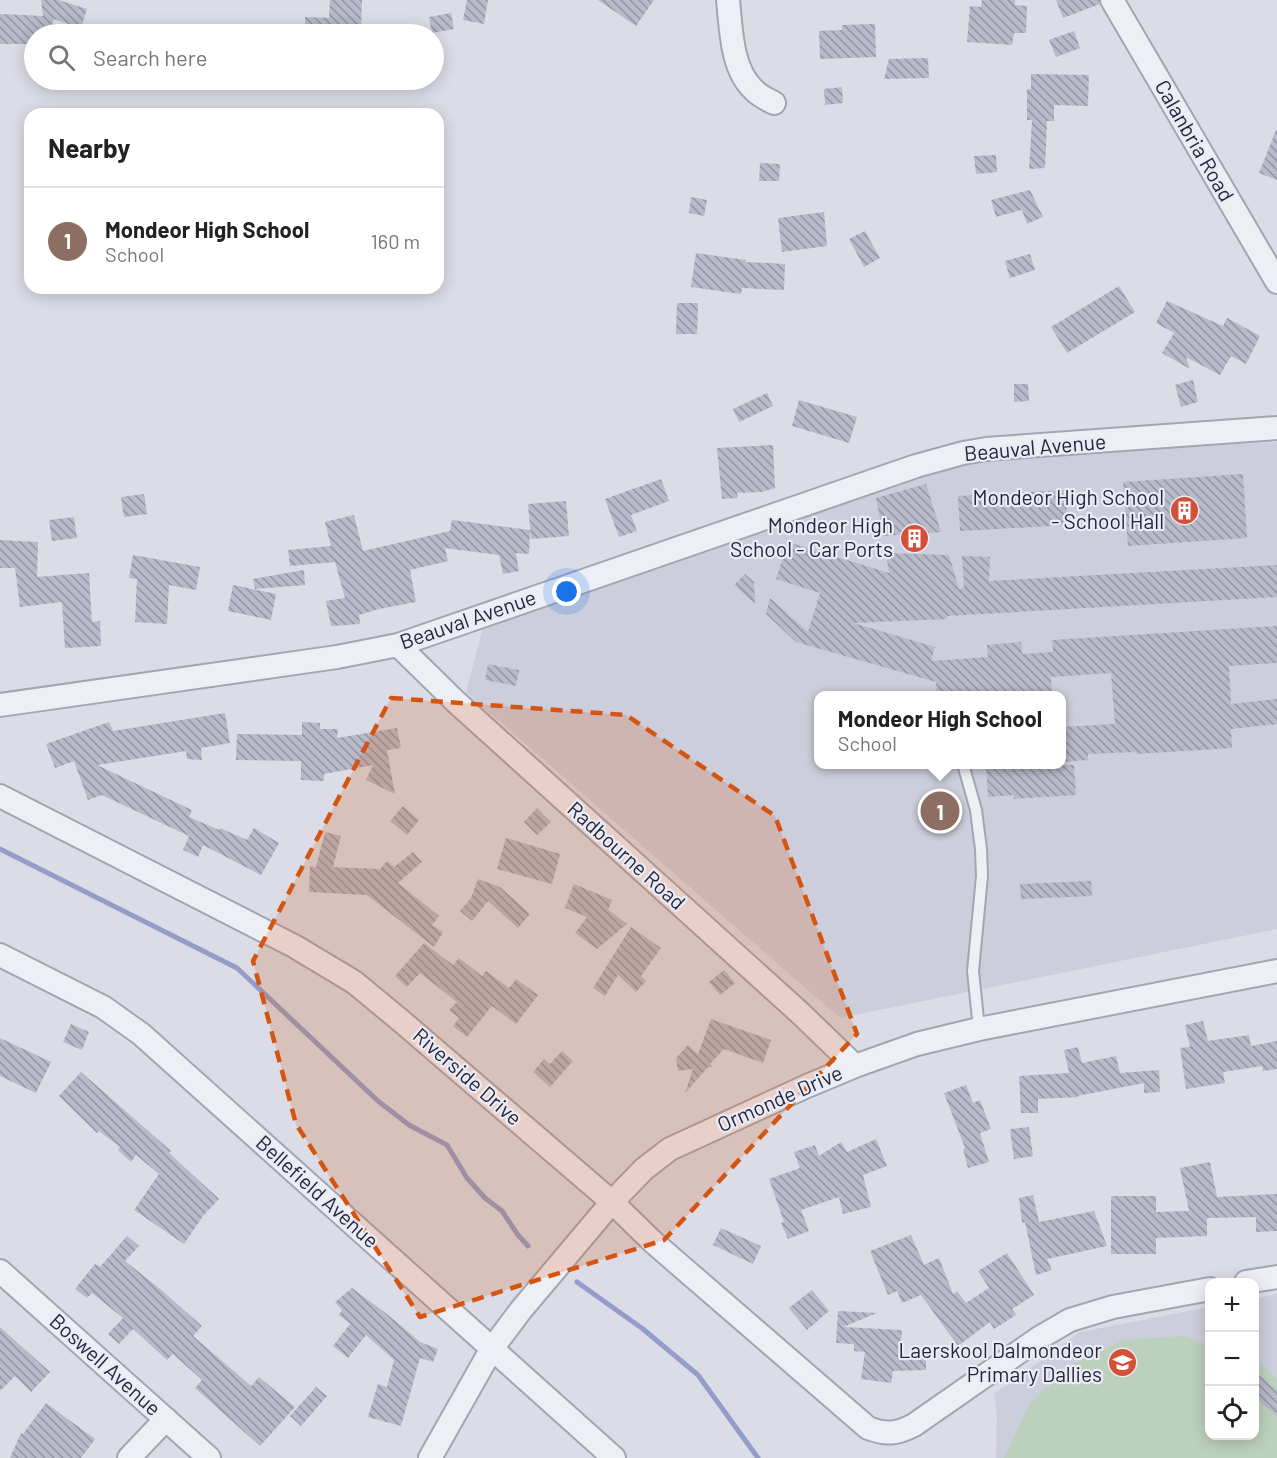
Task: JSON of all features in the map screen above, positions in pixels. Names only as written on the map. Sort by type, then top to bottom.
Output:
[{"type":"street","points":[[728,0],[731,30],[742,72],[753,90],[774,103]]},
{"type":"street","name":"Calanbria Road","points":[[1112,0],[1277,282]]},
{"type":"street","name":"Beauval Avenue","points":[[0,705],[337,657],[398,645],[916,466],[963,453],[986,449],[1277,428]]},
{"type":"street","name":"Radbourne Road","points":[[398,645],[455,701],[855,1066]]},
{"type":"street","name":"Riverside Drive","points":[[0,796],[294,946],[354,982],[612,1202],[653,1242],[867,1428],[892,1434],[914,1425],[1039,1338],[1070,1320],[1113,1307],[1205,1290]]},
{"type":"street","name":"Bellefield Avenue","points":[[0,955],[104,1006],[135,1029],[614,1458]]},
{"type":"street","name":"Ormonde Drive","points":[[430,1458],[491,1350],[521,1310],[612,1202],[644,1169],[670,1149],[766,1103],[855,1066],[917,1044],[979,1029],[1277,971]]},
{"type":"street","name":"Boswell Avenue","points":[[0,1271],[209,1458]]},
{"type":"street","points":[[1259,1280],[1277,1277]]},
{"type":"street","points":[[129,1458],[166,1419]]},
{"type":"lane","points":[[964,769],[976,810],[981,849],[982,876],[973,971],[979,1029]]},
{"type":"highlighted area","points":[[391,698],[626,715],[775,816],[857,1034],[664,1240],[420,1317],[296,1124],[253,961]]},
{"type":"shaded area","points":[[1277,442],[1277,929],[840,1018],[466,692],[486,616],[943,460]]},
{"type":"shaded area","name":"Laerskool Dalmondeor Primary Dallies","points":[[1277,1294],[1277,1458],[996,1458],[997,1415],[994,1394],[1080,1332],[1205,1308],[1205,1440],[1259,1440],[1259,1298]]},
{"type":"green space","name":"Laerskool Dalmondeor Primary Dallies","points":[[1183,1336],[1205,1344],[1205,1440],[1259,1440],[1259,1362],[1277,1379],[1277,1458],[1004,1458],[1030,1403],[1072,1364],[1124,1340]]},
{"type":"building","points":[[41,0],[59,0],[87,9],[82,24],[69,24],[53,19],[53,24],[24,24],[24,44],[0,44],[0,14],[43,16]]},
{"type":"building","points":[[330,0],[362,0],[361,24],[305,24],[305,17],[329,18]]},
{"type":"building","points":[[467,0],[488,0],[484,24],[463,20]]},
{"type":"building","points":[[598,0],[654,0],[636,26]]},
{"type":"building","points":[[982,0],[1015,0],[1015,5],[1027,6],[1026,33],[1014,33],[1012,45],[967,42],[970,6],[981,7]]},
{"type":"building","points":[[1056,0],[1099,0],[1100,4],[1063,18]]},
{"type":"building","points":[[451,13],[454,29],[444,31],[444,24],[430,24],[429,17]]},
{"type":"building","points":[[875,24],[876,57],[820,59],[819,31],[842,30],[842,25]]},
{"type":"building","points":[[1074,31],[1080,48],[1056,57],[1049,40]]},
{"type":"building","points":[[928,58],[929,78],[884,79],[889,59]]},
{"type":"building","points":[[1031,74],[1089,75],[1088,106],[1054,105],[1054,121],[1047,121],[1045,168],[1029,169],[1032,120],[1027,120],[1027,89],[1031,89]]},
{"type":"building","points":[[842,87],[843,103],[825,105],[824,89]]},
{"type":"building","points":[[1277,131],[1277,180],[1259,173]]},
{"type":"building","points":[[996,155],[997,172],[976,174],[974,156]]},
{"type":"building","points":[[760,163],[780,164],[779,181],[759,181]]},
{"type":"building","points":[[1030,190],[1043,217],[1027,224],[1022,210],[996,217],[991,200]]},
{"type":"building","points":[[691,197],[707,200],[704,216],[689,213]]},
{"type":"building","points":[[824,212],[827,246],[782,252],[778,218]]},
{"type":"building","points":[[865,231],[880,258],[864,267],[849,239]]},
{"type":"building","points":[[696,253],[746,260],[746,262],[785,264],[784,290],[742,288],[741,294],[691,287]]},
{"type":"building","points":[[1030,254],[1035,270],[1010,278],[1005,261]]},
{"type":"building","points":[[1119,286],[1135,312],[1067,353],[1051,327]]},
{"type":"building","points":[[1167,301],[1223,326],[1227,318],[1260,336],[1246,364],[1231,356],[1220,375],[1186,357],[1190,369],[1162,353],[1174,333],[1156,323]]},
{"type":"building","points":[[677,303],[698,303],[697,334],[676,334]]},
{"type":"building","points":[[1193,380],[1198,402],[1181,407],[1175,385]]},
{"type":"building","points":[[1014,384],[1028,384],[1029,401],[1014,402]]},
{"type":"building","points":[[767,393],[773,406],[739,422],[733,409]]},
{"type":"building","points":[[799,400],[857,417],[849,443],[792,426]]},
{"type":"building","points":[[773,445],[775,488],[761,492],[737,493],[738,498],[722,499],[717,448]]},
{"type":"building","name":"Mondeor High School - School Hall","points":[[1243,474],[1247,538],[1128,546],[1123,482]]},
{"type":"building","points":[[661,479],[669,501],[631,515],[637,531],[619,537],[605,499]]},
{"type":"building","points":[[926,484],[941,532],[883,536],[876,498]]},
{"type":"building","points":[[1065,490],[1068,525],[960,531],[958,496]]},
{"type":"building","points":[[144,494],[147,514],[124,517],[121,497]]},
{"type":"building","points":[[566,501],[569,536],[531,539],[528,504]]},
{"type":"building","points":[[354,515],[363,551],[450,531],[452,520],[530,530],[529,554],[516,553],[519,571],[503,574],[499,555],[445,548],[448,561],[410,570],[416,602],[359,615],[360,624],[331,626],[326,601],[345,598],[335,562],[290,566],[288,550],[331,546],[325,522]]},
{"type":"building","points":[[74,517],[77,538],[52,541],[49,520]]},
{"type":"building","points":[[0,540],[38,542],[37,577],[89,573],[92,622],[100,621],[101,646],[65,648],[62,602],[20,607],[15,568],[0,568]]},
{"type":"building","points":[[788,542],[889,573],[886,553],[949,555],[959,589],[964,588],[962,556],[990,557],[989,581],[1277,565],[1277,597],[853,623],[935,647],[931,661],[988,657],[987,645],[1021,642],[1022,654],[1053,652],[1052,640],[1277,626],[1277,663],[1229,666],[1231,704],[1277,699],[1277,724],[1231,729],[1232,748],[1136,754],[1136,752],[1088,754],[1088,760],[1066,762],[1066,727],[1115,724],[1111,673],[1051,677],[1052,691],[937,691],[936,682],[796,642],[766,614],[770,598],[808,632],[820,593],[776,579]]},
{"type":"building","points":[[133,555],[200,567],[196,590],[169,585],[167,624],[135,622],[137,579],[129,578]]},
{"type":"building","points":[[304,570],[305,585],[255,589],[253,579]]},
{"type":"building","points":[[745,574],[754,582],[755,604],[734,585]]},
{"type":"building","points":[[233,585],[276,594],[271,620],[228,611]]},
{"type":"building","points":[[488,664],[519,670],[516,686],[485,680]]},
{"type":"building","points":[[225,713],[230,743],[201,748],[202,760],[187,759],[186,751],[97,765],[192,810],[189,817],[219,830],[220,828],[247,840],[254,828],[279,843],[261,875],[203,845],[198,857],[183,850],[189,836],[102,795],[88,800],[74,761],[55,768],[46,744],[109,722],[113,731]]},
{"type":"building","points":[[302,722],[320,723],[320,729],[338,729],[337,738],[397,728],[401,748],[387,750],[395,794],[366,780],[373,765],[324,774],[324,781],[301,780],[301,761],[236,760],[237,734],[302,735]]},
{"type":"building","points":[[1066,765],[1074,765],[1076,795],[1014,799],[1014,795],[988,797],[986,769],[1066,769]]},
{"type":"building","points":[[403,806],[419,820],[407,835],[390,821]]},
{"type":"building","points":[[537,808],[551,822],[537,835],[524,822]]},
{"type":"building","points":[[325,832],[341,836],[333,867],[380,869],[387,861],[394,867],[413,852],[422,862],[398,883],[439,916],[432,925],[443,932],[434,947],[367,895],[309,892],[310,866],[316,867]]},
{"type":"building","points":[[506,838],[560,854],[552,884],[497,869]]},
{"type":"building","points":[[478,879],[500,887],[530,914],[518,928],[488,901],[472,921],[460,911],[471,898]]},
{"type":"building","points":[[1091,881],[1092,896],[1021,899],[1020,884]]},
{"type":"building","points":[[574,884],[612,900],[608,910],[627,924],[597,949],[575,933],[587,917],[565,908]]},
{"type":"building","points":[[631,927],[661,948],[641,976],[646,981],[636,992],[618,975],[605,996],[593,988]]},
{"type":"building","points":[[424,943],[453,965],[459,958],[482,976],[486,971],[509,988],[516,979],[538,995],[516,1024],[492,1006],[467,1037],[453,1026],[459,1018],[449,1010],[457,1002],[420,973],[407,987],[395,976]]},
{"type":"building","points":[[724,970],[735,983],[720,995],[709,982]]},
{"type":"building","points":[[711,1019],[771,1040],[763,1063],[724,1049],[710,1064],[713,1067],[708,1067],[685,1093],[693,1069],[678,1071],[676,1058],[688,1045],[698,1054]]},
{"type":"building","points":[[1203,1021],[1208,1041],[1249,1035],[1251,1046],[1277,1041],[1277,1069],[1263,1071],[1262,1066],[1223,1072],[1225,1083],[1186,1089],[1180,1048],[1190,1047],[1185,1025]]},
{"type":"building","points":[[71,1024],[89,1032],[82,1050],[63,1042]]},
{"type":"building","points":[[0,1038],[51,1062],[36,1093],[0,1076]]},
{"type":"building","points":[[1078,1047],[1082,1063],[1116,1056],[1120,1073],[1159,1070],[1160,1092],[1144,1093],[1144,1083],[1078,1097],[1038,1099],[1038,1113],[1021,1113],[1019,1076],[1069,1073],[1064,1050]]},
{"type":"building","points":[[562,1051],[573,1061],[550,1087],[533,1072],[544,1059],[550,1064]]},
{"type":"building","points":[[81,1072],[171,1151],[169,1153],[219,1199],[203,1216],[184,1244],[134,1210],[159,1174],[136,1155],[131,1162],[118,1150],[120,1147],[99,1131],[97,1133],[59,1096]]},
{"type":"building","points":[[966,1085],[973,1103],[980,1100],[991,1129],[980,1133],[989,1162],[968,1168],[963,1149],[965,1148],[944,1093]]},
{"type":"building","points":[[1029,1127],[1033,1156],[1014,1159],[1010,1129]]},
{"type":"building","points":[[876,1139],[887,1166],[863,1175],[871,1207],[843,1214],[839,1197],[801,1210],[809,1231],[788,1239],[781,1223],[784,1222],[769,1179],[800,1168],[794,1152],[815,1145],[819,1156],[841,1142],[847,1152]]},
{"type":"building","points":[[1210,1162],[1217,1197],[1277,1194],[1277,1231],[1256,1232],[1256,1217],[1207,1218],[1207,1236],[1156,1238],[1156,1254],[1111,1254],[1111,1196],[1156,1196],[1156,1212],[1189,1211],[1180,1168]]},
{"type":"building","points":[[1033,1195],[1039,1222],[1094,1211],[1107,1246],[1047,1259],[1052,1270],[1036,1275],[1025,1222],[1022,1223],[1019,1198]]},
{"type":"building","points":[[721,1228],[761,1246],[753,1264],[713,1245]]},
{"type":"building","points":[[911,1235],[924,1265],[939,1258],[953,1294],[957,1291],[966,1303],[989,1288],[978,1271],[1007,1253],[1034,1295],[1012,1309],[1016,1315],[994,1329],[990,1322],[958,1346],[921,1295],[902,1303],[897,1291],[888,1295],[870,1251]]},
{"type":"building","points":[[127,1236],[139,1246],[125,1261],[202,1326],[193,1336],[251,1386],[259,1377],[295,1407],[260,1446],[195,1388],[202,1380],[173,1354],[167,1360],[133,1329],[119,1344],[108,1334],[123,1318],[92,1293],[87,1298],[75,1289],[95,1264],[100,1267]]},
{"type":"building","points":[[352,1288],[420,1342],[438,1349],[433,1362],[420,1358],[401,1426],[368,1417],[378,1384],[387,1387],[394,1360],[366,1335],[348,1358],[333,1346],[350,1324],[339,1315],[342,1310],[335,1302]]},
{"type":"building","points":[[812,1290],[829,1311],[807,1330],[789,1308]]},
{"type":"building","points":[[838,1311],[877,1313],[843,1327],[902,1330],[900,1356],[926,1356],[926,1370],[893,1371],[891,1383],[861,1379],[865,1352],[854,1351],[854,1344],[836,1343]]},
{"type":"building","points":[[0,1327],[50,1372],[31,1392],[15,1376],[0,1391]]},
{"type":"building","points":[[1259,1375],[1277,1390],[1277,1416],[1259,1401]]},
{"type":"building","points":[[316,1387],[327,1396],[301,1426],[290,1416]]},
{"type":"building","points":[[46,1403],[95,1439],[81,1458],[10,1458],[21,1433],[23,1434]]},
{"type":"waterway","points":[[0,849],[237,968],[378,1101],[409,1125],[447,1145],[467,1178],[485,1198],[502,1211],[528,1246]]},
{"type":"waterway","points":[[577,1282],[643,1329],[698,1375],[758,1458]]},
{"type":"place","name":"Mondeor High School - School Hall","points":[[1185,510]]},
{"type":"place","name":"Mondeor High School - Car Ports","points":[[914,538]]},
{"type":"place","name":"Mondeor High School","points":[[940,811]]},
{"type":"place","name":"Laerskool Dalmondeor Primary Dallies","points":[[1123,1363]]}]
